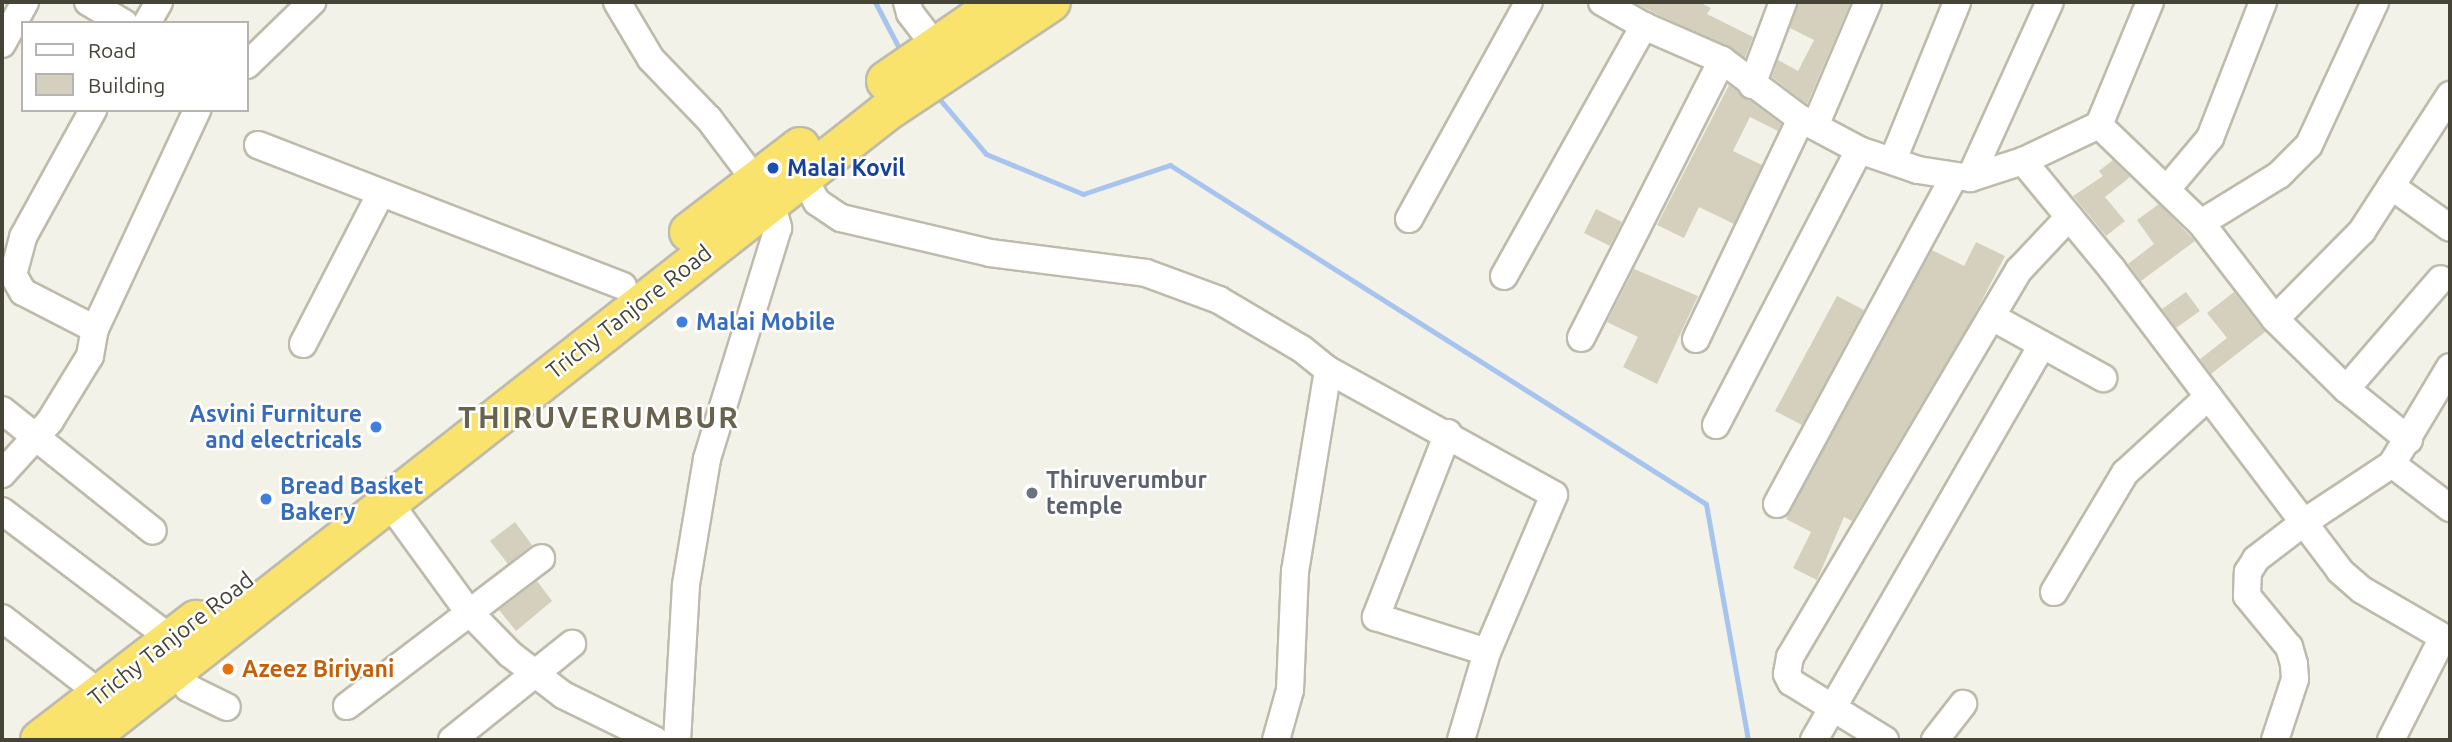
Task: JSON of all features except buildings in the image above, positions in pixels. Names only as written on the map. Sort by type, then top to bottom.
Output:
[{"type":"highway","name":"Trichy Tanjore Road","points":[[40,740],[111,702],[623,286],[762,190],[939,55],[1001,2]]},
{"type":"highway","name":"Trichy Tanjore Road","points":[[939,55],[1051,2]]},
{"type":"highway","name":"Trichy Tanjore Road","points":[[174,653],[388,501],[762,190],[802,176],[878,102]]},
{"type":"highway","name":"Trichy Tanjore Road","points":[[86,740],[111,702]]},
{"type":"street","points":[[2,44],[25,2]]},
{"type":"street","points":[[88,2],[121,21]]},
{"type":"street","points":[[147,21],[159,2]]},
{"type":"street","points":[[618,2],[651,59],[709,118],[762,190],[778,228],[707,458],[686,585],[677,740]]},
{"type":"street","points":[[907,2],[910,13],[939,55]]},
{"type":"street","points":[[1409,219],[1528,2]]},
{"type":"street","points":[[1602,2],[1644,26],[1722,60],[1752,85],[1808,123],[1858,150],[1962,177],[2023,161],[2099,125],[2150,2]]},
{"type":"street","points":[[1752,85],[1783,2]]},
{"type":"street","points":[[1696,339],[1868,2]]},
{"type":"street","points":[[1893,160],[1957,2]]},
{"type":"street","points":[[1777,504],[1962,177],[2050,2]]},
{"type":"street","points":[[2168,189],[2210,138],[2263,2]]},
{"type":"street","points":[[2201,223],[2279,174],[2309,145],[2375,2]]},
{"type":"street","points":[[248,64],[305,4]]},
{"type":"street","points":[[1504,276],[1644,26]]},
{"type":"street","points":[[1581,338],[1722,60]]},
{"type":"street","points":[[2275,319],[2362,231],[2450,95]]},
{"type":"street","points":[[92,112],[23,237],[13,275],[23,292],[95,329]]},
{"type":"street","points":[[2,474],[38,436],[90,356],[95,329],[196,112]]},
{"type":"street","points":[[2099,125],[2201,223],[2275,319],[2346,389],[2409,440]]},
{"type":"street","points":[[258,145],[623,286]]},
{"type":"street","points":[[1716,425],[1858,150]]},
{"type":"street","points":[[2023,161],[2069,217],[2340,571],[2362,590],[2447,639],[2391,740]]},
{"type":"street","points":[[802,176],[817,202],[841,218],[990,253],[1146,273],[1206,295],[1302,349],[1328,370],[1448,433],[1554,495],[1487,652],[1461,740]]},
{"type":"street","points":[[2391,186],[2450,228]]},
{"type":"street","points":[[303,344],[381,192]]},
{"type":"street","points":[[1885,740],[1832,710],[1791,682],[1787,674],[1790,657],[2019,270],[2069,217]]},
{"type":"street","points":[[2346,389],[2441,279]]},
{"type":"street","points":[[1992,317],[2103,378]]},
{"type":"street","points":[[1814,740],[2042,345]]},
{"type":"street","points":[[1276,740],[1290,690],[1295,571],[1328,370]]},
{"type":"street","points":[[2275,740],[2295,679],[2294,664],[2289,647],[2247,596],[2245,584],[2256,559],[2303,523],[2392,464],[2449,373]]},
{"type":"street","points":[[2054,592],[2125,473],[2208,397]]},
{"type":"street","points":[[2,410],[38,436],[153,531]]},
{"type":"street","points":[[1448,433],[1376,617],[1487,652]]},
{"type":"street","points":[[2392,464],[2450,508]]},
{"type":"street","points":[[388,501],[468,611],[535,674],[563,695],[655,740]]},
{"type":"street","points":[[2,510],[174,653],[188,688],[227,707]]},
{"type":"street","points":[[347,706],[468,611],[541,558]]},
{"type":"street","points":[[2,618],[82,683],[111,702]]},
{"type":"street","points":[[452,740],[572,644]]},
{"type":"street","points":[[1935,740],[1963,704]]},
{"type":"waterway","points":[[875,2],[901,52]]},
{"type":"waterway","points":[[936,95],[986,154],[1083,194],[1170,165],[1706,504],[1748,740]]},
{"type":"place","name":"Malai Kovil","points":[[773,168]]},
{"type":"place","name":"Malai Mobile","points":[[682,322]]},
{"type":"place","name":"Asvini Furniture and electricals","points":[[376,427]]},
{"type":"place","name":"Thiruverumbur temple","points":[[1032,493]]},
{"type":"place","name":"Bread Basket Bakery","points":[[266,499]]},
{"type":"place","name":"Azeez Biriyani","points":[[228,669]]},
{"type":"district","name":"THIRUVERUMBUR","points":[[599,417]]}]
